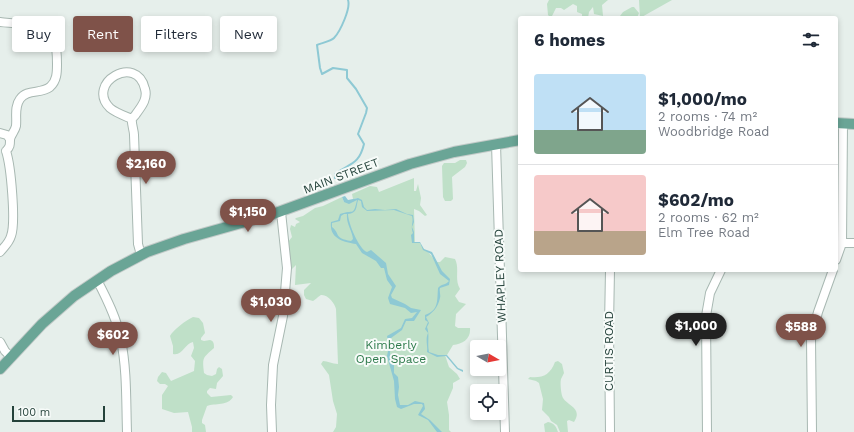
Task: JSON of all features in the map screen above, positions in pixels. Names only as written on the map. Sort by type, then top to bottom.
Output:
[{"type":"main road","points":[[839,124],[854,124]]},
{"type":"main road","name":"MAIN STREET","points":[[0,369],[52,314],[74,296],[111,271],[141,255],[172,243],[281,212],[410,164],[454,152],[518,140]]},
{"type":"street","points":[[0,22],[35,27],[44,31],[54,40],[56,52],[55,81],[46,90],[27,93],[19,100],[16,108],[15,129],[10,139],[10,146],[3,152],[10,172],[12,231],[8,242],[0,252]]},
{"type":"street","points":[[132,119],[112,109],[105,98],[106,86],[110,78],[126,72],[141,80],[145,88],[144,101],[132,119],[134,135],[138,244],[141,255]]},
{"type":"street","points":[[838,254],[842,243],[839,124]]},
{"type":"street","points":[[0,133],[7,135],[10,139]]},
{"type":"street","name":"WHAPLEY ROAD","points":[[496,144],[505,432]]},
{"type":"street","points":[[272,432],[271,405],[273,365],[282,316],[287,268],[281,212]]},
{"type":"street","points":[[842,243],[854,244]]},
{"type":"street","name":"CURTIS ROAD","points":[[610,272],[608,326],[610,432]]},
{"type":"street","points":[[708,432],[706,316],[710,293],[720,272]]},
{"type":"street","points":[[812,432],[811,339],[831,272]]},
{"type":"street","points":[[97,280],[113,314],[121,340],[126,376],[127,432]]},
{"type":"street","points":[[0,342],[5,351],[11,357]]},
{"type":"green space","points":[[549,0],[608,0],[602,5],[603,16],[594,14],[593,7],[589,12],[588,16],[582,16],[582,14],[577,12],[577,6],[573,4],[564,10],[561,8],[556,8],[552,16],[549,16],[547,4]]},
{"type":"green space","points":[[639,0],[672,0],[644,16],[640,16]]},
{"type":"green space","points":[[634,7],[639,13],[638,16],[620,16],[623,12]]},
{"type":"green space","points":[[460,160],[466,160],[467,163],[465,167],[452,177],[453,199],[451,201],[445,201],[443,197],[442,166],[444,163],[455,163]]},
{"type":"green space","name":"Kimberly Open Space","points":[[414,178],[414,191],[416,191],[418,184],[421,198],[420,205],[427,215],[425,216],[414,209],[415,243],[420,243],[435,262],[440,262],[445,257],[455,259],[457,266],[457,282],[460,289],[455,296],[459,302],[466,304],[456,314],[455,326],[458,328],[470,328],[468,338],[463,342],[453,345],[447,355],[445,355],[449,367],[460,379],[453,383],[453,388],[447,402],[449,430],[451,432],[333,432],[336,427],[337,414],[333,401],[329,375],[321,364],[323,361],[327,361],[338,364],[336,309],[331,300],[324,295],[321,295],[313,301],[306,299],[304,290],[311,283],[295,285],[296,265],[291,270],[288,242],[292,237],[290,229],[291,225],[295,227],[296,224],[300,222],[295,219],[296,218],[303,216],[315,208],[342,197],[344,202],[351,202],[358,198],[353,199],[352,194],[370,186],[377,187],[379,192]]},
{"type":"green space","points":[[193,317],[199,318],[203,323],[205,333],[201,340],[210,340],[214,344],[214,348],[204,358],[204,373],[212,376],[216,374],[219,367],[222,369],[223,376],[217,383],[216,389],[210,388],[207,393],[211,397],[231,395],[233,397],[228,402],[207,406],[202,420],[202,423],[205,425],[206,432],[192,432],[188,412],[174,413],[162,409],[162,395],[168,386],[165,384],[160,384],[157,381],[162,372],[166,373],[171,381],[194,371],[195,361],[191,356],[194,348],[193,342],[187,345],[181,352],[173,354],[173,346],[170,336],[180,325]]},
{"type":"green space","points":[[558,361],[562,364],[564,373],[561,379],[562,396],[565,401],[576,410],[577,413],[574,422],[569,420],[567,421],[568,432],[560,432],[557,425],[551,421],[542,410],[543,399],[539,383],[528,379],[530,377],[546,375],[551,370],[555,362]]},
{"type":"green space","points":[[548,422],[554,425],[558,432],[545,432],[544,424]]},
{"type":"water","points":[[345,196],[348,200],[358,198],[362,200],[364,207],[367,210],[396,209],[413,215],[414,222],[412,227],[412,216],[394,210],[367,211],[362,207],[361,201],[358,200],[355,211],[348,214],[348,218],[357,241],[364,250],[367,252],[371,250],[386,263],[388,274],[396,286],[391,295],[392,298],[411,308],[421,310],[414,321],[406,321],[402,330],[391,338],[390,354],[394,364],[394,373],[398,377],[398,395],[400,405],[408,405],[415,401],[424,403],[425,409],[421,414],[430,420],[442,432],[437,432],[428,420],[418,415],[423,406],[422,404],[414,404],[401,409],[397,407],[395,399],[394,381],[387,356],[389,346],[387,336],[401,328],[405,319],[412,318],[417,312],[411,313],[405,308],[390,304],[388,298],[392,287],[387,280],[384,268],[381,268],[376,261],[362,253],[356,244],[338,239],[332,232],[331,222],[338,220],[340,214],[354,211],[357,200],[349,204],[344,202],[342,197]],"holes":[[[344,214],[347,214],[347,221],[353,239],[351,241],[342,239],[332,227],[332,223],[340,221],[341,216]]]},
{"type":"water","points":[[412,227],[414,232],[414,242],[420,242],[424,249],[432,252],[442,271],[450,279],[449,285],[440,288],[440,297],[437,307],[426,317],[429,323],[427,327],[428,333],[425,329],[428,322],[425,320],[425,315],[430,313],[435,308],[438,288],[449,281],[440,274],[431,254],[423,250],[420,243],[412,243],[411,235],[413,233]]},
{"type":"water","points":[[428,333],[429,352],[438,355],[447,355],[458,368],[463,370],[463,372],[457,369],[446,356],[437,357],[427,352]]},
{"type":"waterway","points":[[335,178],[335,174],[357,160],[362,151],[364,144],[358,134],[367,108],[356,89],[347,78],[347,70],[333,68],[322,74],[317,45],[334,38],[342,25],[349,4],[348,0]]}]
